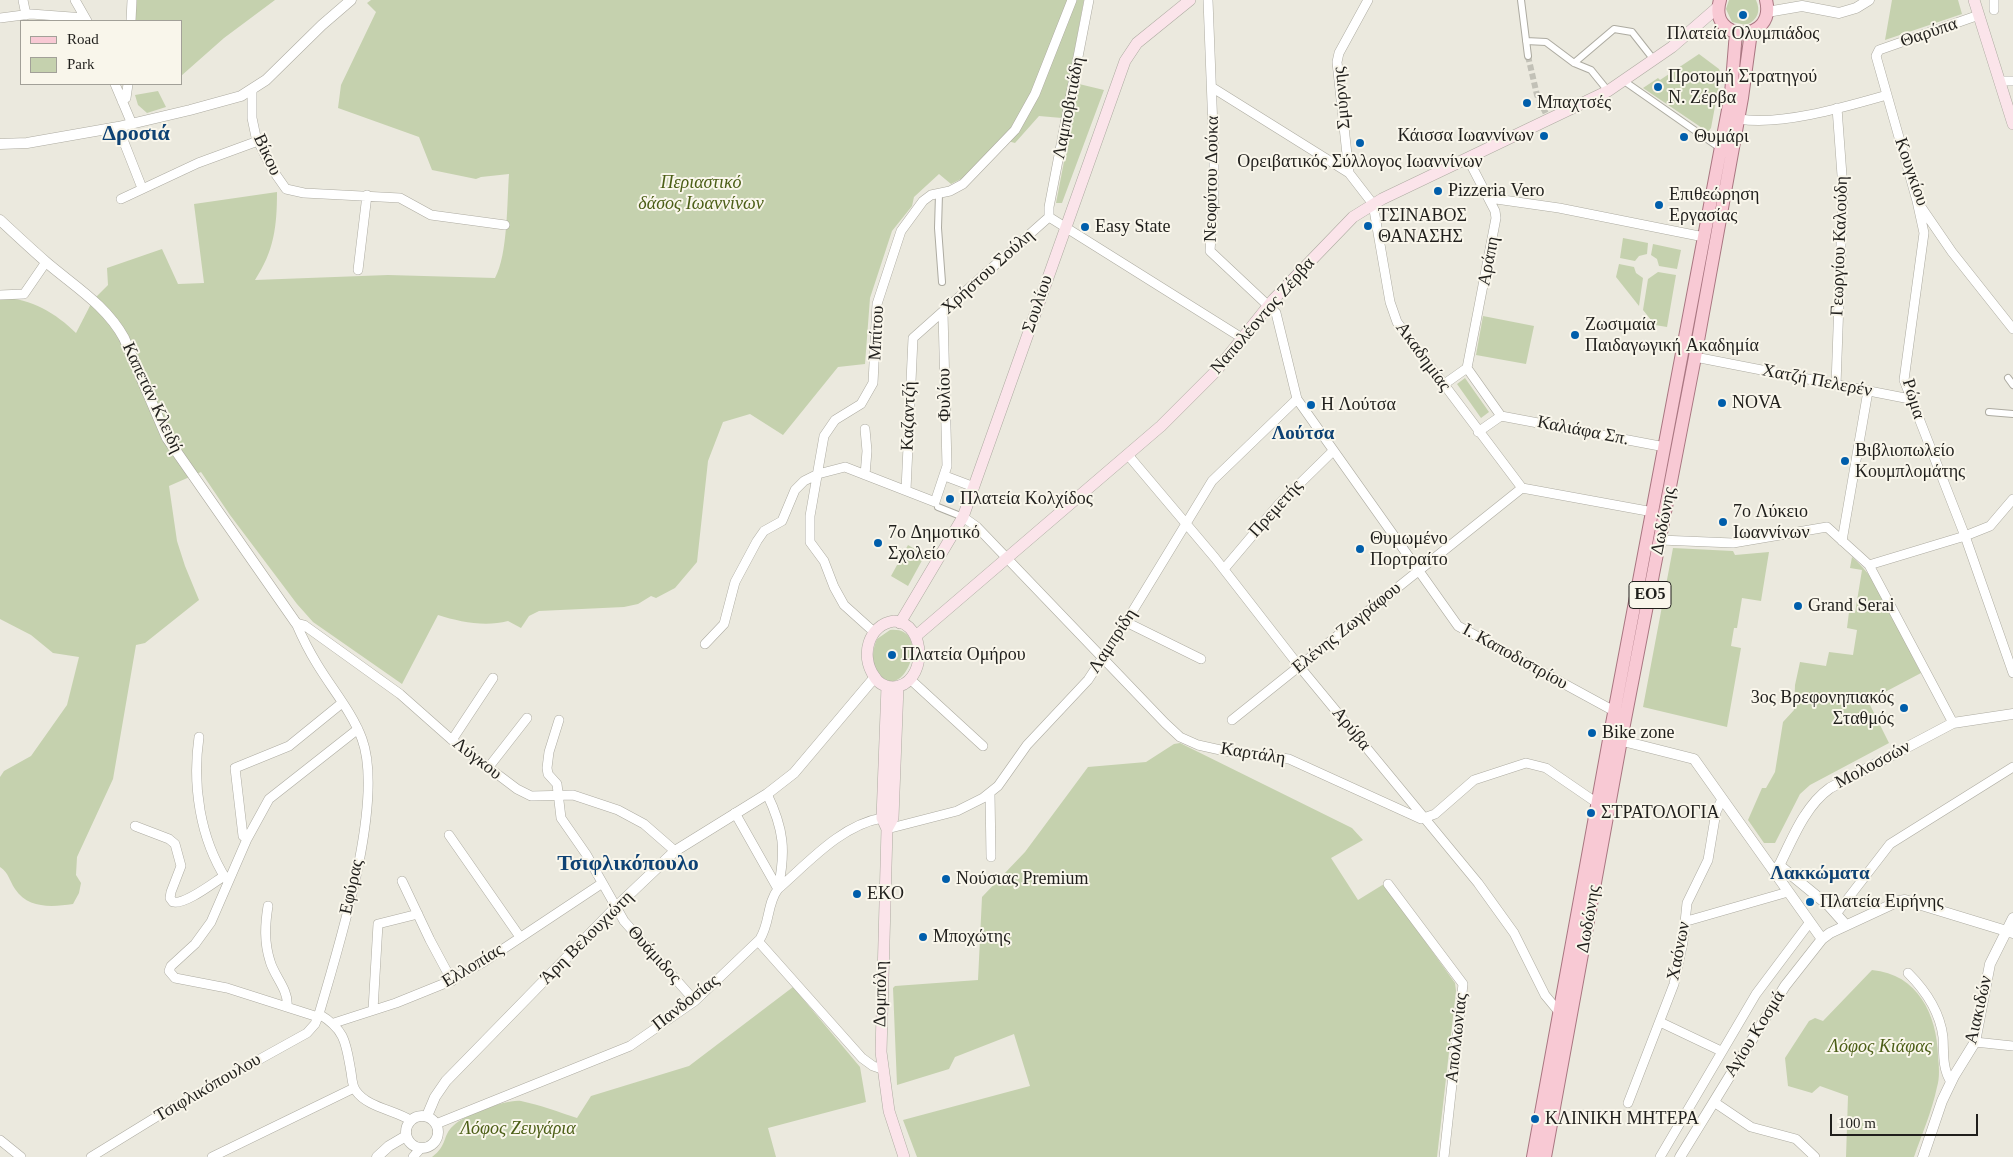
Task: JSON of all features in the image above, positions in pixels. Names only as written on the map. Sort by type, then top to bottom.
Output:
[{"type":"main road","name":"Σουλίου","points":[[900,622],[963,517],[1128,56],[1137,43],[1190,0]]},
{"type":"main road","points":[[1974,0],[2013,124]]},
{"type":"main road","points":[[1719,3],[1722,22],[1736,32],[1751,32],[1761,26],[1767,4]]},
{"type":"main road","name":"Ναπολέοντος Ζέρβα","points":[[916,636],[1161,426],[1216,371],[1268,306],[1353,218],[1373,204],[1608,91],[1695,29],[1719,3]]},
{"type":"main road","name":"Δωδώνης","points":[[1545,1157],[1615,739],[1614,711],[1730,102],[1736,32]]},
{"type":"main road","name":"Δωδώνης","points":[[1533,1157],[1597,803],[1615,739],[1660,540],[1739,119],[1751,32]]},
{"type":"main road","points":[[900,622],[916,636],[918,656],[911,680],[893,686],[875,677],[868,656],[869,641],[874,632],[886,623],[900,622]]},
{"type":"main road","name":"Δομπόλη","points":[[887,829],[882,818],[893,686]]},
{"type":"main road","name":"Δομπόλη","points":[[893,686],[892,818],[887,829],[881,994],[882,1068],[890,1117],[904,1157]]},
{"type":"street","points":[[23,0],[26,15]]},
{"type":"street","points":[[75,0],[86,19]]},
{"type":"street","points":[[131,20],[132,0]]},
{"type":"street","points":[[0,144],[27,143],[132,124],[214,104],[252,90],[266,80],[322,25],[351,0]]},
{"type":"street","name":"Μπίτου","points":[[874,632],[844,605],[824,561],[811,545],[810,524],[826,431],[835,420],[861,404],[873,383],[877,304],[902,231],[923,201],[954,190],[969,179],[1015,130],[1032,100],[1072,0]]},
{"type":"street","name":"Λαμποβιτιάδη","points":[[1049,217],[1049,208],[1089,0]]},
{"type":"street","name":"Νεοφύτου Δούκα","points":[[1208,0],[1213,88],[1214,195],[1210,251],[1268,306]]},
{"type":"street","name":"Σμύρνης","points":[[1349,173],[1337,62],[1339,54],[1368,0]]},
{"type":"street","points":[[1521,0],[1528,56]]},
{"type":"street","points":[[1767,4],[1802,6],[1839,13],[1856,8],[1869,0]]},
{"type":"street","points":[[0,18],[26,15],[86,19]]},
{"type":"street","name":"Θαρύπα","points":[[1879,50],[1979,15]]},
{"type":"street","points":[[1574,63],[1614,29],[1632,32],[1654,60]]},
{"type":"street","points":[[1526,41],[1546,42],[1574,63],[1590,70],[1608,91]]},
{"type":"street","name":"Κουγκίου","points":[[1879,50],[1876,56],[1917,201],[1952,252],[2013,329]]},
{"type":"street","points":[[2000,81],[2013,80]]},
{"type":"street","points":[[1624,81],[1720,148]]},
{"type":"street","points":[[115,85],[132,124]]},
{"type":"street","points":[[122,102],[126,98],[128,85]]},
{"type":"street","name":"Νεοφύτου Δούκα","points":[[1213,88],[1349,173],[1373,204]]},
{"type":"street","name":"Βίκου","points":[[252,90],[252,118],[258,142],[284,187],[304,193],[367,195]]},
{"type":"street","points":[[1739,119],[1764,121],[1837,108],[1886,95]]},
{"type":"street","name":"Γεωργίου Καλούδη","points":[[1836,385],[1843,189],[1837,108]]},
{"type":"street","points":[[118,127],[142,188]]},
{"type":"street","points":[[121,199],[198,163],[258,142]]},
{"type":"street","name":"Αράπη","points":[[1467,368],[1496,222],[1495,211],[1468,159]]},
{"type":"street","points":[[939,194],[938,228],[942,282]]},
{"type":"street","points":[[358,270],[367,195],[404,200],[436,216],[505,225]]},
{"type":"street","points":[[1488,198],[1559,208],[1704,237]]},
{"type":"street","name":"Ρώμα","points":[[1917,201],[1924,231],[1904,368],[1904,380],[1965,536],[2013,673]]},
{"type":"street","name":"Ακαδημίας","points":[[1373,204],[1395,318],[1478,432],[1522,488]]},
{"type":"street","name":"Χρήστου Σούλη","points":[[912,341],[1049,217],[1242,338]]},
{"type":"street","name":"Καπετάν Κλειδή","points":[[0,220],[46,262],[96,302],[115,323],[124,338],[167,438],[296,624]]},
{"type":"street","points":[[0,295],[24,294],[46,262]]},
{"type":"street","name":"Ι. Καποδιστρίου","points":[[1268,306],[1278,319],[1296,399],[1451,618],[1464,631],[1614,711]]},
{"type":"street","name":"Φυλίου","points":[[906,490],[935,502],[945,476],[947,466],[943,313]]},
{"type":"street","name":"Καζαντζή","points":[[906,490],[912,341]]},
{"type":"street","name":"Χατζή Πελερέν","points":[[1695,357],[1910,399]]},
{"type":"street","points":[[1444,385],[1467,368],[1501,416],[1478,432]]},
{"type":"street","points":[[2008,378],[2013,385]]},
{"type":"street","points":[[1842,540],[1868,391]]},
{"type":"street","name":"Λαμπρίδη","points":[[887,829],[941,816],[964,808],[990,793],[1028,745],[1081,690],[1126,622],[1185,524],[1222,468],[1296,399]]},
{"type":"street","points":[[1988,412],[2013,414]]},
{"type":"street","name":"Καλιάφα Σπ.","points":[[1501,416],[1665,447]]},
{"type":"street","points":[[864,429],[867,451],[865,474]]},
{"type":"street","name":"Πρεμετής","points":[[1224,569],[1279,504],[1332,452]]},
{"type":"street","name":"Αρύβα","points":[[1128,455],[1224,569],[1299,666],[1478,883],[1514,933],[1547,1000],[1559,1012]]},
{"type":"street","points":[[705,644],[724,624],[735,582],[763,532],[782,521],[797,487],[818,474],[844,467],[906,490]]},
{"type":"street","points":[[945,476],[974,487]]},
{"type":"street","points":[[1522,488],[1653,512]]},
{"type":"street","name":"Ελένης Ζωγράφου","points":[[1232,720],[1522,488]]},
{"type":"street","points":[[1869,565],[1965,536],[1993,524],[2013,499]]},
{"type":"street","points":[[938,507],[963,517]]},
{"type":"street","name":"Καρτάλη","points":[[963,517],[977,527],[1165,724],[1185,740],[1219,750],[1289,759],[1405,813],[1425,819]]},
{"type":"street","points":[[1660,540],[1733,543],[1824,527],[1842,540],[1869,565],[1953,723]]},
{"type":"street","points":[[1126,622],[1200,659]]},
{"type":"street","name":"Εφύρας","points":[[296,624],[317,664],[358,730],[368,765],[366,809],[350,897],[319,1016]]},
{"type":"street","name":"Λύγκου","points":[[296,624],[304,625],[369,670],[400,694],[452,740],[524,793],[538,796],[559,795],[579,797],[628,814],[652,830],[675,851]]},
{"type":"street","name":"Άρη Βελουχιώτη","points":[[428,1116],[435,1098],[446,1081],[616,907],[675,851],[767,794],[800,768],[875,677]]},
{"type":"street","points":[[452,740],[493,678]]},
{"type":"street","points":[[911,680],[983,746]]},
{"type":"street","points":[[246,839],[243,836],[235,768],[289,746],[342,703]]},
{"type":"street","name":"Μολοσσών","points":[[1777,869],[1809,810],[1825,792],[1953,723],[2013,714]]},
{"type":"street","points":[[488,768],[527,718]]},
{"type":"street","points":[[559,720],[549,752],[547,768],[548,774],[558,784],[559,795]]},
{"type":"street","points":[[358,730],[269,799],[246,839],[226,880],[206,930],[171,966],[169,973],[176,978],[227,988],[319,1016],[334,1023],[346,1043],[354,1088],[358,1094],[370,1102],[410,1120]]},
{"type":"street","points":[[199,738],[196,759],[202,818],[215,861],[226,880]]},
{"type":"street","points":[[1615,739],[1692,758],[1777,869],[1788,892],[1822,939]]},
{"type":"street","points":[[1425,819],[1438,812],[1474,780],[1526,763],[1546,768],[1597,803]]},
{"type":"street","points":[[1836,914],[1890,844],[2013,767]]},
{"type":"street","points":[[990,793],[991,857]]},
{"type":"street","points":[[767,794],[777,814],[783,837],[782,870],[778,889]]},
{"type":"street","name":"Θυάμιδος","points":[[559,795],[561,818],[586,854],[601,884],[627,924],[695,1001]]},
{"type":"street","name":"Χαόνων","points":[[1628,1102],[1674,984],[1687,921],[1687,903],[1708,860],[1716,812],[1722,799]]},
{"type":"street","points":[[736,813],[778,889]]},
{"type":"street","name":"Πανδοσίας","points":[[436,1124],[630,1046],[695,1001],[758,940],[765,931],[772,900],[778,889],[846,832],[861,824],[882,818]]},
{"type":"street","points":[[135,826],[169,839],[176,844],[181,866],[171,892],[170,898],[173,902],[178,903],[226,880]]},
{"type":"street","points":[[449,835],[520,937]]},
{"type":"street","points":[[1777,869],[1836,914],[1845,924]]},
{"type":"street","points":[[402,881],[452,980]]},
{"type":"street","name":"Ελλοπίας","points":[[334,1023],[416,996],[452,980],[601,884]]},
{"type":"street","name":"Απολλωνίας","points":[[1388,884],[1463,984],[1444,1157]]},
{"type":"street","points":[[1687,921],[1788,892]]},
{"type":"street","name":"Αγίου Κοσμά","points":[[1680,1157],[1785,986],[1822,939],[1845,924],[1898,901],[1905,900],[2009,932]]},
{"type":"street","points":[[268,906],[265,940],[273,970],[287,997],[287,1006]]},
{"type":"street","points":[[373,1010],[378,924],[418,914]]},
{"type":"street","name":"Αιακιδών","points":[[1923,1157],[1950,1082],[1975,1042],[1990,964],[2009,932],[2013,918]]},
{"type":"street","points":[[1660,1157],[1756,994],[1810,922]]},
{"type":"street","points":[[758,940],[862,1058],[870,1064],[882,1068]]},
{"type":"street","points":[[1908,972],[1925,994],[1938,1017],[1945,1068],[1950,1082]]},
{"type":"street","name":"Τσιφλικόπουλου","points":[[97,1155],[307,1033],[319,1016]]},
{"type":"street","points":[[1660,1022],[1721,1051]]},
{"type":"street","points":[[1975,1042],[2013,1046]]},
{"type":"street","points":[[212,1157],[354,1088]]},
{"type":"street","points":[[1714,1102],[1751,1127],[1796,1139],[1815,1157]]},
{"type":"street","points":[[413,1157],[421,1148],[430,1146],[436,1140],[438,1132],[436,1124],[428,1116],[420,1116],[410,1120],[406,1128],[406,1136],[410,1143],[421,1148]]},
{"type":"street","points":[[377,1157],[389,1146],[406,1136]]},
{"type":"street","points":[[0,1140],[21,1157]]},
{"type":"green space","points":[[137,0],[275,0],[224,38],[182,75],[182,20],[135,20]]},
{"type":"green space","name":"Περιαστικό δάσος Ιωαννίνων","points":[[371,0],[1084,0],[1062,118],[1039,116],[1015,143],[1004,140],[971,174],[951,184],[939,174],[914,197],[912,206],[892,231],[870,298],[865,364],[838,367],[783,435],[750,414],[723,422],[708,461],[697,562],[675,588],[656,598],[651,596],[638,604],[624,607],[539,611],[529,616],[521,628],[508,621],[490,624],[473,623],[438,615],[402,684],[313,622],[297,604],[230,515],[201,472],[169,486],[177,541],[199,600],[145,643],[136,645],[113,779],[77,857],[76,875],[81,883],[79,893],[73,904],[49,906],[34,903],[20,896],[7,874],[0,867],[0,777],[4,771],[31,756],[67,705],[79,657],[53,653],[31,635],[0,619],[0,298],[11,298],[32,303],[60,319],[76,333],[93,300],[108,285],[107,268],[162,249],[178,284],[204,283],[194,204],[277,192],[273,238],[266,259],[255,280],[388,275],[495,278],[505,242],[509,174],[476,179],[432,170],[419,137],[338,108],[341,85],[376,12],[367,3]]},
{"type":"green space","name":"Πλατεία Ολυμπιάδος","points":[[1729,0],[1756,0],[1758,11],[1756,18],[1746,25],[1732,22],[1726,9]]},
{"type":"green space","points":[[1892,0],[1958,0],[1962,14],[1885,40]]},
{"type":"green space","points":[[1699,54],[1719,69],[1721,74],[1711,128],[1708,132],[1643,88],[1658,78],[1660,80]]},
{"type":"green space","points":[[1079,84],[1104,90],[1062,203],[1056,203]]},
{"type":"green space","points":[[158,91],[166,107],[147,113],[138,105],[135,95]]},
{"type":"green space","points":[[1623,238],[1648,243],[1647,254],[1639,256],[1635,261],[1620,258]]},
{"type":"green space","points":[[1653,244],[1681,250],[1677,269],[1659,266],[1657,259],[1651,255]]},
{"type":"green space","points":[[1619,264],[1634,267],[1636,273],[1643,278],[1639,306],[1616,277]]},
{"type":"green space","points":[[1658,272],[1676,275],[1667,327],[1655,325],[1643,310],[1648,279]]},
{"type":"green space","points":[[1483,316],[1534,326],[1526,364],[1476,355]]},
{"type":"green space","points":[[1465,378],[1489,412],[1481,418],[1457,384]]},
{"type":"green space","points":[[908,545],[925,555],[908,586],[891,576]]},
{"type":"green space","points":[[1673,548],[1733,551],[1735,555],[1769,552],[1761,601],[1742,598],[1737,628],[1734,628],[1731,646],[1741,648],[1727,727],[1643,707]]},
{"type":"green space","points":[[1852,557],[1863,567],[1882,595],[1921,673],[1868,701],[1889,743],[1810,785],[1800,794],[1775,843],[1764,843],[1748,820],[1762,788],[1766,788],[1775,772],[1783,722],[1794,710],[1795,685],[1800,662],[1826,666],[1829,652],[1853,655],[1857,630],[1847,628],[1849,612],[1855,613],[1862,570],[1850,568]]},
{"type":"green space","name":"Πλατεία Ομήρου","points":[[890,630],[904,632],[911,640],[910,664],[904,675],[895,681],[886,680],[876,669],[873,658],[877,639]]},
{"type":"green space","points":[[1180,743],[1352,828],[1363,840],[1331,858],[1358,900],[1384,884],[1455,983],[1456,991],[1437,1157],[917,1157],[903,1120],[1030,1086],[1014,1034],[955,1057],[949,1069],[897,1085],[893,988],[895,986],[978,980],[982,897],[1025,852],[1088,767],[1146,762],[1174,744]]},
{"type":"green space","name":"Λόφος Κιάφας","points":[[1872,970],[1888,973],[1902,979],[1913,988],[1922,999],[1934,1026],[1937,1041],[1939,1080],[1930,1114],[1914,1157],[1846,1157],[1848,1096],[1820,1086],[1812,1093],[1788,1086],[1785,1058],[1809,1021],[1815,1018],[1823,1021]]},
{"type":"green space","name":"Λόφος Ζευγάρια","points":[[793,987],[860,1067],[866,1102],[768,1128],[776,1157],[432,1157],[443,1145],[447,1133],[453,1126],[466,1117],[486,1109],[514,1101],[521,1101],[577,1118],[591,1096],[689,1066]]},
{"type":"tunnel","points":[[1528,56],[1537,95],[1549,120]]},
{"type":"place","name":"Πλατεία Ολυμπιάδος","points":[[1743,15]]},
{"type":"place","name":"Προτομή Στρατηγού Ν. Ζέρβα","points":[[1658,87]]},
{"type":"place","name":"Μπαχτσές","points":[[1527,103]]},
{"type":"place","name":"Κάισσα Ιωαννίνων","points":[[1544,136]]},
{"type":"place","name":"Θυμάρι","points":[[1684,137]]},
{"type":"place","name":"Ορειβατικός Σύλλογος Ιωαννίνων","points":[[1360,143]]},
{"type":"place","name":"Pizzeria Vero","points":[[1438,191]]},
{"type":"place","name":"Επιθεώρηση Εργασίας","points":[[1659,205]]},
{"type":"place","name":"ΤΣΙΝΑΒΟΣ ΘΑΝΑΣΗΣ","points":[[1368,226]]},
{"type":"place","name":"Easy State","points":[[1085,227]]},
{"type":"place","name":"Ζωσιμαία Παιδαγωγική Ακαδημία","points":[[1575,335]]},
{"type":"place","name":"NOVA","points":[[1722,403]]},
{"type":"place","name":"Η Λούτσα","points":[[1311,405]]},
{"type":"place","name":"Βιβλιοπωλείο Κουμπλομάτης","points":[[1845,461]]},
{"type":"place","name":"Πλατεία Κολχίδος","points":[[950,499]]},
{"type":"place","name":"7ο Λύκειο Ιωαννίνων","points":[[1723,522]]},
{"type":"place","name":"7ο Δημοτικό Σχολείο","points":[[878,543]]},
{"type":"place","name":"Θυμωμένο Πορτραίτο","points":[[1360,549]]},
{"type":"place","name":"Grand Serai","points":[[1798,606]]},
{"type":"place","name":"Πλατεία Ομήρου","points":[[892,655]]},
{"type":"place","name":"3ος Βρεφονηπιακός Σταθμός","points":[[1904,708]]},
{"type":"place","name":"Bike zone","points":[[1592,733]]},
{"type":"place","name":"ΣΤΡΑΤΟΛΟΓΙΑ","points":[[1591,813]]},
{"type":"place","name":"Νούσιας Premium","points":[[946,879]]},
{"type":"place","name":"EKO","points":[[857,894]]},
{"type":"place","name":"Πλατεία Ειρήνης","points":[[1810,902]]},
{"type":"place","name":"Μποχώτης","points":[[923,937]]},
{"type":"place","name":"ΚΛΙΝΙΚΗ ΜΗΤΕΡΑ","points":[[1535,1119]]},
{"type":"district","name":"Δροσιά","points":[[136,134]]},
{"type":"district","name":"Λούτσα","points":[[1303,434]]},
{"type":"district","name":"Τσιφλικόπουλο","points":[[628,864]]},
{"type":"district","name":"Λακκώματα","points":[[1820,874]]}]
